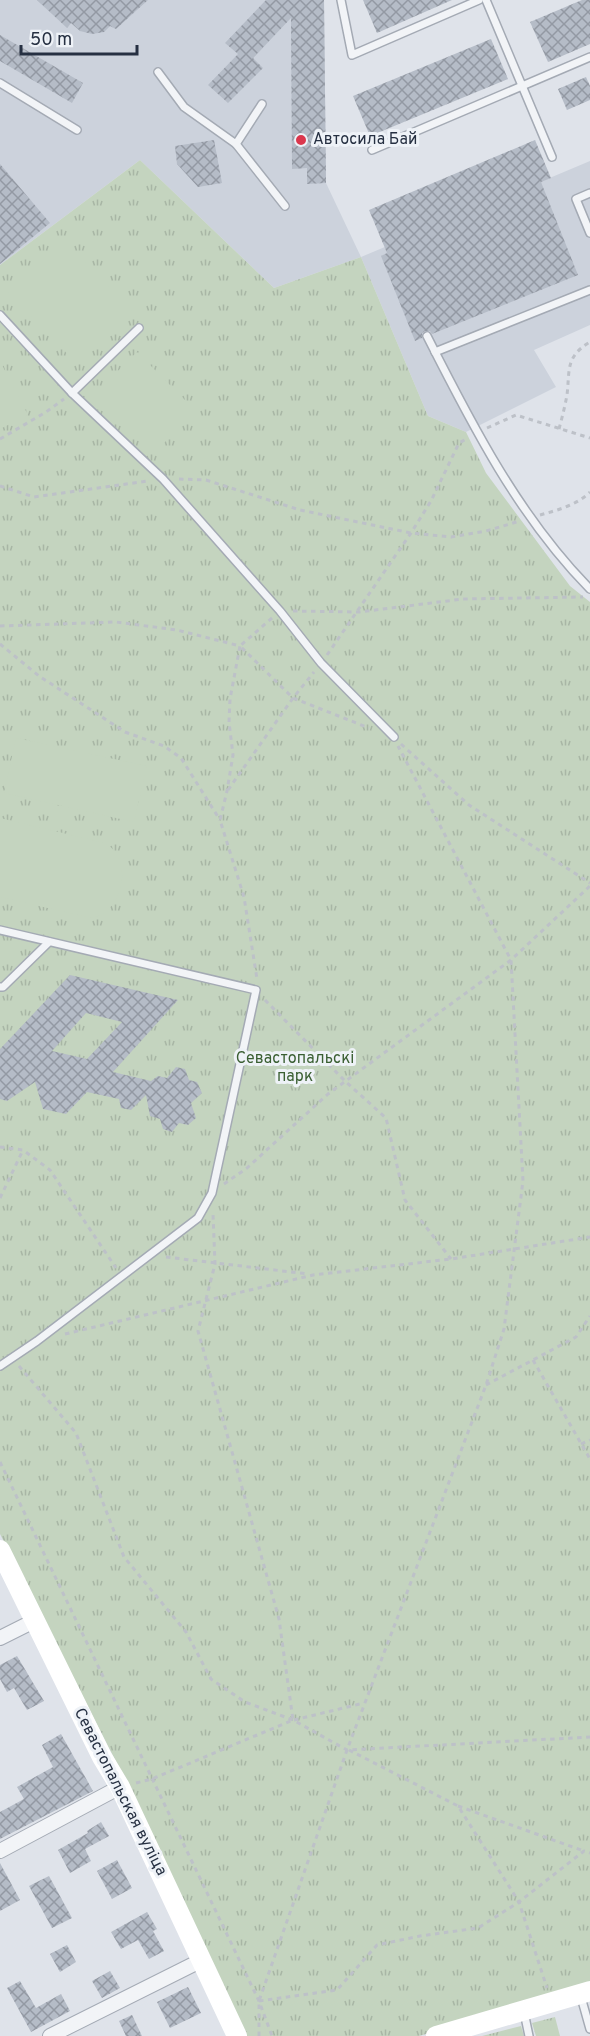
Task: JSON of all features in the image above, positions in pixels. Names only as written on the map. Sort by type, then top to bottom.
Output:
[{"type":"street","name":"Севастопальская вуліца","points":[[0,1550],[120,1787],[237,2036]]},
{"type":"street","points":[[0,1638],[34,1620]]},
{"type":"street","points":[[0,1851],[120,1787]]},
{"type":"street","points":[[50,2036],[202,1960]]},
{"type":"street","points":[[436,2036],[585,1992]]},
{"type":"lane","points":[[341,0],[352,55],[479,0]]},
{"type":"lane","points":[[486,0],[552,157]]},
{"type":"lane","points":[[372,150],[590,57]]},
{"type":"lane","points":[[158,72],[184,107],[237,144],[285,206]]},
{"type":"lane","points":[[0,83],[77,130]]},
{"type":"lane","points":[[237,144],[262,104]]},
{"type":"lane","points":[[590,193],[576,199],[590,233]]},
{"type":"lane","points":[[435,352],[590,290]]},
{"type":"lane","points":[[0,315],[72,393],[163,478],[280,611],[321,663],[394,737]]},
{"type":"lane","points":[[72,393],[139,328]]},
{"type":"lane","points":[[427,336],[496,466],[572,571],[590,589]]},
{"type":"lane","points":[[0,930],[256,990],[212,1193],[198,1218],[37,1341],[0,1366]]},
{"type":"lane","points":[[0,987],[3,987],[49,942]]},
{"type":"lane","points":[[585,1992],[590,2029]]},
{"type":"lane","points":[[524,2010],[530,2036]]},
{"type":"path","points":[[559,429],[567,396],[568,367],[576,351],[590,342]]},
{"type":"path","points":[[0,440],[72,393]]},
{"type":"path","points":[[411,533],[431,501],[459,443],[477,433],[516,415],[590,438]]},
{"type":"path","points":[[0,486],[34,497],[163,478],[206,480],[300,510],[411,533],[450,537],[486,531],[560,510],[590,492]]},
{"type":"path","points":[[220,820],[233,755],[229,722],[230,699],[240,646],[280,611],[359,612],[463,599],[590,597]]},
{"type":"path","points":[[0,626],[116,622],[177,630],[240,646],[293,698],[394,737],[469,805],[590,885],[511,960],[328,1095],[247,1168],[212,1193],[215,1264],[198,1331],[279,1619],[293,1720]]},
{"type":"path","points":[[0,644],[39,676],[125,732],[164,746],[181,758],[220,820],[244,897],[258,981],[256,990],[346,1082],[386,1118],[405,1200],[451,1259]]},
{"type":"path","points":[[259,2036],[259,2001],[347,1750],[486,1385],[504,1329],[523,1181],[511,960],[394,737]]},
{"type":"path","points":[[0,1147],[23,1150],[50,1170],[122,1276]]},
{"type":"path","points":[[0,1198],[23,1150]]},
{"type":"path","points":[[37,1341],[313,1275],[451,1259],[590,1237]]},
{"type":"path","points":[[150,1255],[313,1275]]},
{"type":"path","points":[[486,1385],[576,1337],[590,1316]]},
{"type":"path","points":[[12,1358],[76,1433],[124,1557],[186,1632],[211,1679],[245,1702],[293,1720],[458,1806],[590,1853]]},
{"type":"path","points":[[533,1360],[590,1459]]},
{"type":"path","points":[[581,1444],[590,1440]]},
{"type":"path","points":[[0,1462],[259,2001],[272,2036]]},
{"type":"path","points":[[120,1787],[152,1779],[293,1720],[365,1703]]},
{"type":"path","points":[[347,1750],[590,1737]]},
{"type":"path","points":[[458,1806],[519,1902],[551,2002]]},
{"type":"path","points":[[259,2001],[337,1990],[376,1945],[478,1928],[519,1902],[584,1851]]},
{"type":"shaded area","points":[[0,0],[324,0],[326,183],[361,257],[274,288],[140,160],[0,265]]},
{"type":"shaded area","points":[[590,161],[590,325],[534,350],[556,387],[466,432],[428,416],[361,257]]},
{"type":"green space","name":"Севастопальскі парк","points":[[140,160],[274,288],[361,257],[428,416],[466,432],[486,473],[570,586],[590,602],[590,1986],[419,2036],[247,2036],[132,1793],[0,1534],[0,265]]},
{"type":"green space","points":[[63,239],[132,311],[77,364],[8,292]]},
{"type":"green space","points":[[137,352],[196,411],[153,454],[94,395]]},
{"type":"green space","points":[[0,361],[28,415],[0,429]]},
{"type":"green space","points":[[16,738],[147,766],[134,822],[4,793]]},
{"type":"green space","points":[[0,818],[105,843],[120,861],[122,872],[118,896],[111,906],[102,914],[91,918],[0,897]]},
{"type":"green space","points":[[555,2017],[560,2036],[536,2036],[532,2023]]},
{"type":"green space","points":[[521,2026],[524,2036],[482,2036]]},
{"type":"building","points":[[37,0],[148,0],[116,29],[110,26],[104,32],[92,34],[80,31],[71,23],[67,28]]},
{"type":"building","points":[[266,0],[324,0],[326,183],[307,184],[307,168],[292,169],[291,18],[253,58],[263,68],[228,103],[208,85],[238,54],[225,43]]},
{"type":"building","points":[[363,0],[452,0],[377,33]]},
{"type":"building","points":[[582,0],[590,0],[590,44],[548,62],[530,22]]},
{"type":"building","points":[[0,35],[83,83],[72,103],[0,61]]},
{"type":"building","points":[[491,39],[508,79],[370,136],[353,96]]},
{"type":"building","points":[[586,77],[590,86],[590,100],[567,110],[558,89]]},
{"type":"building","points":[[214,140],[222,183],[198,187],[177,164],[175,146]]},
{"type":"building","points":[[535,140],[551,178],[541,182],[578,275],[432,334],[430,331],[425,331],[422,333],[422,338],[415,341],[381,256],[387,253],[369,210]]},
{"type":"building","points":[[0,164],[50,223],[0,264]]},
{"type":"building","points":[[70,975],[178,1000],[113,1072],[151,1081],[158,1076],[167,1078],[176,1067],[185,1069],[189,1080],[197,1082],[202,1093],[191,1103],[196,1118],[188,1125],[179,1123],[172,1132],[163,1129],[160,1119],[150,1116],[146,1095],[131,1110],[121,1108],[119,1099],[87,1092],[66,1114],[43,1109],[35,1082],[7,1101],[0,1099],[0,1049]],"holes":[[[86,1013],[122,1022],[87,1059],[52,1051]]]},
{"type":"building","points":[[17,1656],[44,1701],[27,1710],[14,1688],[7,1692],[0,1679],[0,1665]]},
{"type":"building","points":[[61,1734],[93,1791],[0,1839],[0,1812],[24,1799],[17,1787],[53,1767],[42,1745]]},
{"type":"building","points":[[101,1822],[109,1836],[85,1849],[91,1861],[70,1873],[58,1850],[88,1833],[87,1831]]},
{"type":"building","points":[[117,1860],[132,1888],[112,1899],[97,1871]]},
{"type":"building","points":[[0,1863],[20,1900],[0,1911]]},
{"type":"building","points":[[49,1876],[72,1918],[52,1928],[29,1886]]},
{"type":"building","points":[[147,1912],[157,1929],[153,1931],[164,1951],[149,1959],[138,1940],[121,1949],[111,1932]]},
{"type":"building","points":[[67,1945],[76,1962],[60,1972],[50,1954]]},
{"type":"building","points":[[110,1971],[120,1988],[102,1998],[92,1981]]},
{"type":"building","points":[[20,1981],[36,2008],[61,1994],[70,2011],[31,2032],[7,1988]]},
{"type":"building","points":[[188,1987],[201,2013],[170,2028],[157,2002]]},
{"type":"building","points":[[132,2015],[142,2036],[126,2036],[119,2021]]},
{"type":"place","name":"Автосила Бай","points":[[301,140]]}]
